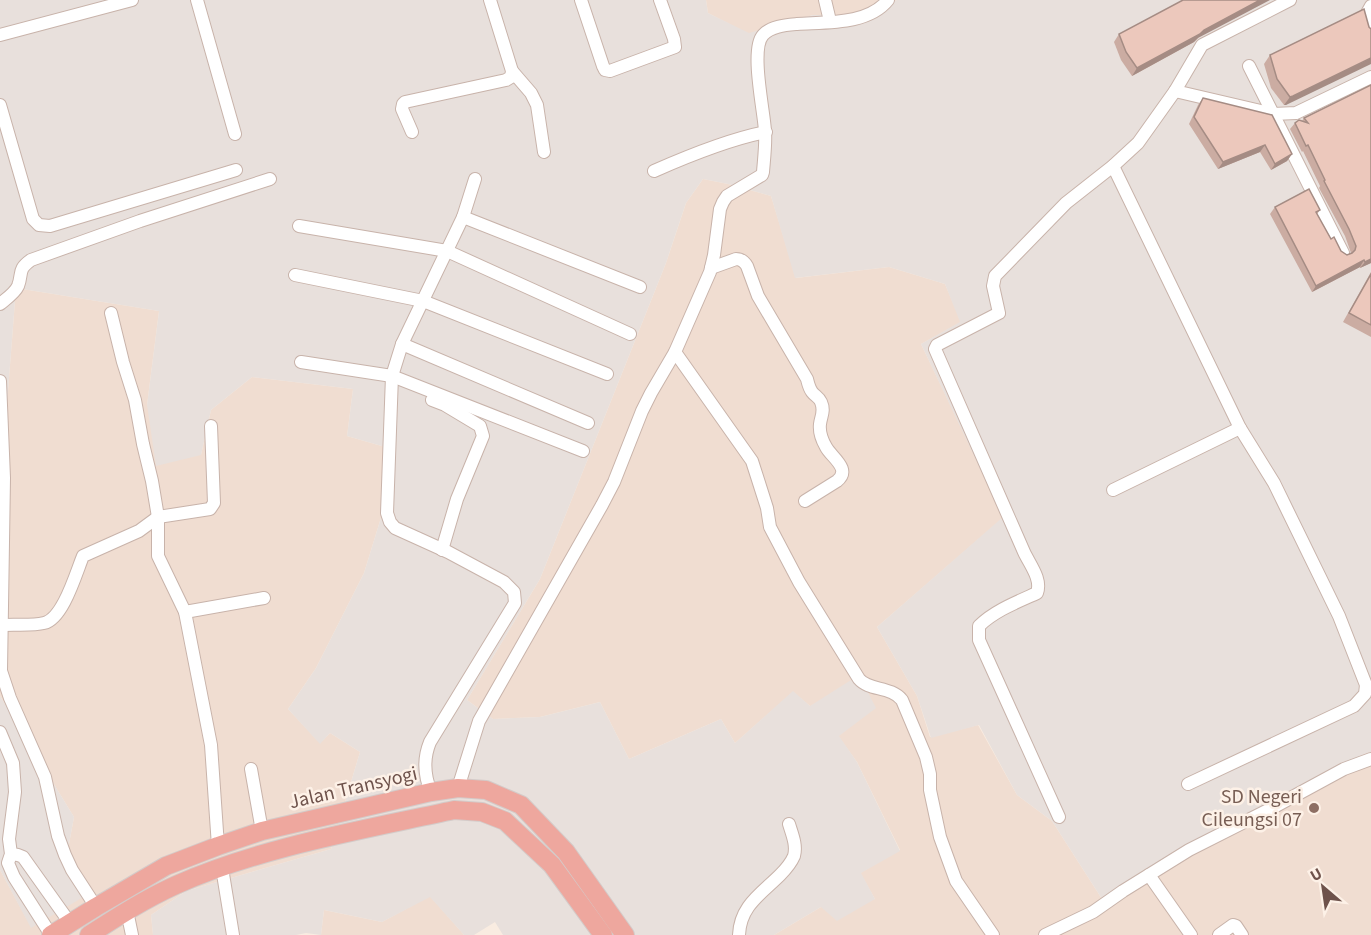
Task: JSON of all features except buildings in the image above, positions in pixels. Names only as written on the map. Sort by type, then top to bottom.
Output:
[{"type":"highway","name":"Jalan Transyogi","points":[[51,935],[166,866],[218,846],[262,831],[431,792],[458,788],[486,790],[521,805],[566,852],[625,935]]},
{"type":"highway","points":[[83,915],[91,934],[127,910],[176,885],[222,868],[279,849],[454,810],[482,812],[505,821],[552,865],[603,935]]},
{"type":"street","points":[[0,35],[132,0]]},
{"type":"street","points":[[197,0],[235,134]]},
{"type":"street","points":[[490,0],[512,71],[528,88],[537,105],[544,152]]},
{"type":"street","points":[[581,0],[603,66],[605,70],[610,71],[675,47],[660,0]]},
{"type":"street","points":[[825,0],[831,21]]},
{"type":"street","points":[[458,788],[478,721],[614,483],[651,393],[675,352],[711,268],[720,209],[727,196],[762,175],[766,132],[757,57],[762,36],[770,30],[783,26],[862,17],[873,12],[888,0]]},
{"type":"street","points":[[1059,817],[979,640],[979,626],[985,620],[1037,593],[1039,582],[935,349],[937,345],[999,313],[993,286],[994,276],[1066,203],[1138,143],[1175,90],[1202,45],[1290,0]]},
{"type":"street","points":[[1371,6],[1365,15],[1371,33]]},
{"type":"street","points":[[1250,66],[1344,253]]},
{"type":"street","points":[[412,132],[402,109],[405,102],[506,80],[511,77],[512,71]]},
{"type":"street","points":[[1175,90],[1273,114],[1296,113],[1371,77]]},
{"type":"street","points":[[0,105],[33,219],[39,225],[50,226],[236,170]]},
{"type":"street","points":[[654,171],[680,160],[766,132]]},
{"type":"street","points":[[1113,166],[1240,428],[1274,483],[1339,616],[1366,684],[1365,694],[1354,706],[1188,784]]},
{"type":"street","points":[[0,304],[18,286],[24,265],[31,260],[140,221],[270,179]]},
{"type":"street","points":[[431,792],[425,768],[425,753],[515,603],[514,592],[504,582],[448,552],[395,528],[387,513],[392,380],[402,344],[463,217],[475,179]]},
{"type":"street","points":[[463,217],[640,287]]},
{"type":"street","points":[[299,226],[447,251],[630,334]]},
{"type":"street","points":[[711,268],[736,259],[744,262],[758,296],[812,391],[820,399],[824,410],[820,423],[822,438],[826,448],[843,472],[842,478],[805,501]]},
{"type":"street","points":[[295,275],[423,302],[607,374]]},
{"type":"street","points":[[111,313],[135,400],[158,517],[158,556],[185,612],[211,745],[218,846]]},
{"type":"street","points":[[402,344],[588,423]]},
{"type":"street","points":[[675,352],[752,461],[767,508],[770,527],[799,582],[859,679],[863,683],[895,693],[902,700],[926,757],[940,837],[956,881],[993,935]]},
{"type":"street","points":[[301,362],[392,380],[583,451]]},
{"type":"street","points":[[392,380],[445,405],[480,426],[482,432],[483,436],[457,499],[442,550]]},
{"type":"street","points":[[0,381],[4,478],[2,671],[6,686],[45,777],[58,836],[72,870],[83,915]]},
{"type":"street","points":[[2,625],[46,623],[54,618],[63,606],[83,556],[139,531],[158,517],[210,509],[214,503],[211,426]]},
{"type":"street","points":[[1113,489],[1240,428]]},
{"type":"street","points":[[185,612],[264,598]]},
{"type":"street","points":[[0,732],[15,792],[5,839],[11,854],[9,868],[51,935]]},
{"type":"street","points":[[1045,935],[1093,912],[1189,850],[1344,769],[1371,759]]},
{"type":"street","points":[[250,769],[262,831]]},
{"type":"street","points":[[739,935],[741,919],[746,909],[791,862],[794,842],[789,824]]},
{"type":"street","points":[[11,854],[22,857],[83,915]]},
{"type":"street","points":[[222,868],[233,935]]},
{"type":"street","points":[[1149,875],[1191,935]]},
{"type":"street","points":[[127,910],[132,935]]},
{"type":"street","points":[[1219,935],[1233,925],[1242,935]]},
{"type":"shaded area","points":[[0,0],[706,0],[708,13],[749,33],[813,15],[869,15],[897,0],[1371,0],[1371,752],[1199,842],[1102,899],[1052,821],[1017,795],[979,725],[931,738],[917,696],[877,627],[1003,517],[921,344],[960,322],[945,284],[889,267],[795,278],[771,196],[703,179],[686,203],[666,263],[540,579],[467,700],[493,719],[540,717],[600,702],[629,759],[721,719],[735,743],[793,691],[810,706],[859,675],[876,708],[839,736],[857,762],[900,851],[861,873],[875,899],[837,921],[821,907],[774,935],[503,935],[495,922],[474,935],[464,935],[430,897],[382,922],[324,910],[321,935],[306,933],[296,935],[153,935],[151,915],[186,891],[331,849],[360,752],[330,733],[320,744],[288,709],[316,668],[364,573],[387,498],[392,449],[347,436],[353,389],[252,377],[211,410],[201,455],[156,466],[147,405],[159,311],[16,288],[0,494]]},
{"type":"shaded area","points":[[706,0],[897,0],[869,15],[813,15],[749,34],[708,13]]},
{"type":"shaded area","points":[[703,179],[771,196],[796,278],[889,267],[945,284],[961,322],[921,344],[1004,517],[877,627],[917,696],[930,737],[978,725],[1017,795],[1052,821],[1102,899],[1199,842],[1371,752],[1371,935],[774,935],[821,907],[875,899],[860,873],[900,850],[857,762],[838,736],[810,706],[793,692],[735,743],[721,719],[629,759],[600,702],[540,717],[493,719],[467,700],[540,579],[666,263],[686,203]]},
{"type":"shaded area","points":[[16,288],[159,311],[147,405],[201,455],[211,410],[252,377],[353,389],[347,436],[392,449],[387,498],[364,573],[316,668],[288,709],[320,743],[330,733],[360,752],[331,849],[186,891],[151,915],[153,935],[0,935],[0,870],[31,927],[66,860],[74,817],[0,696],[0,494]]},
{"type":"shaded area","points":[[0,696],[74,817],[66,860],[85,896],[31,928],[0,870]]},
{"type":"shaded area","points":[[430,896],[464,935],[321,935],[324,910],[382,922]]},
{"type":"place","name":"SD Negeri Cileungsi 07","points":[[1314,808]]}]
